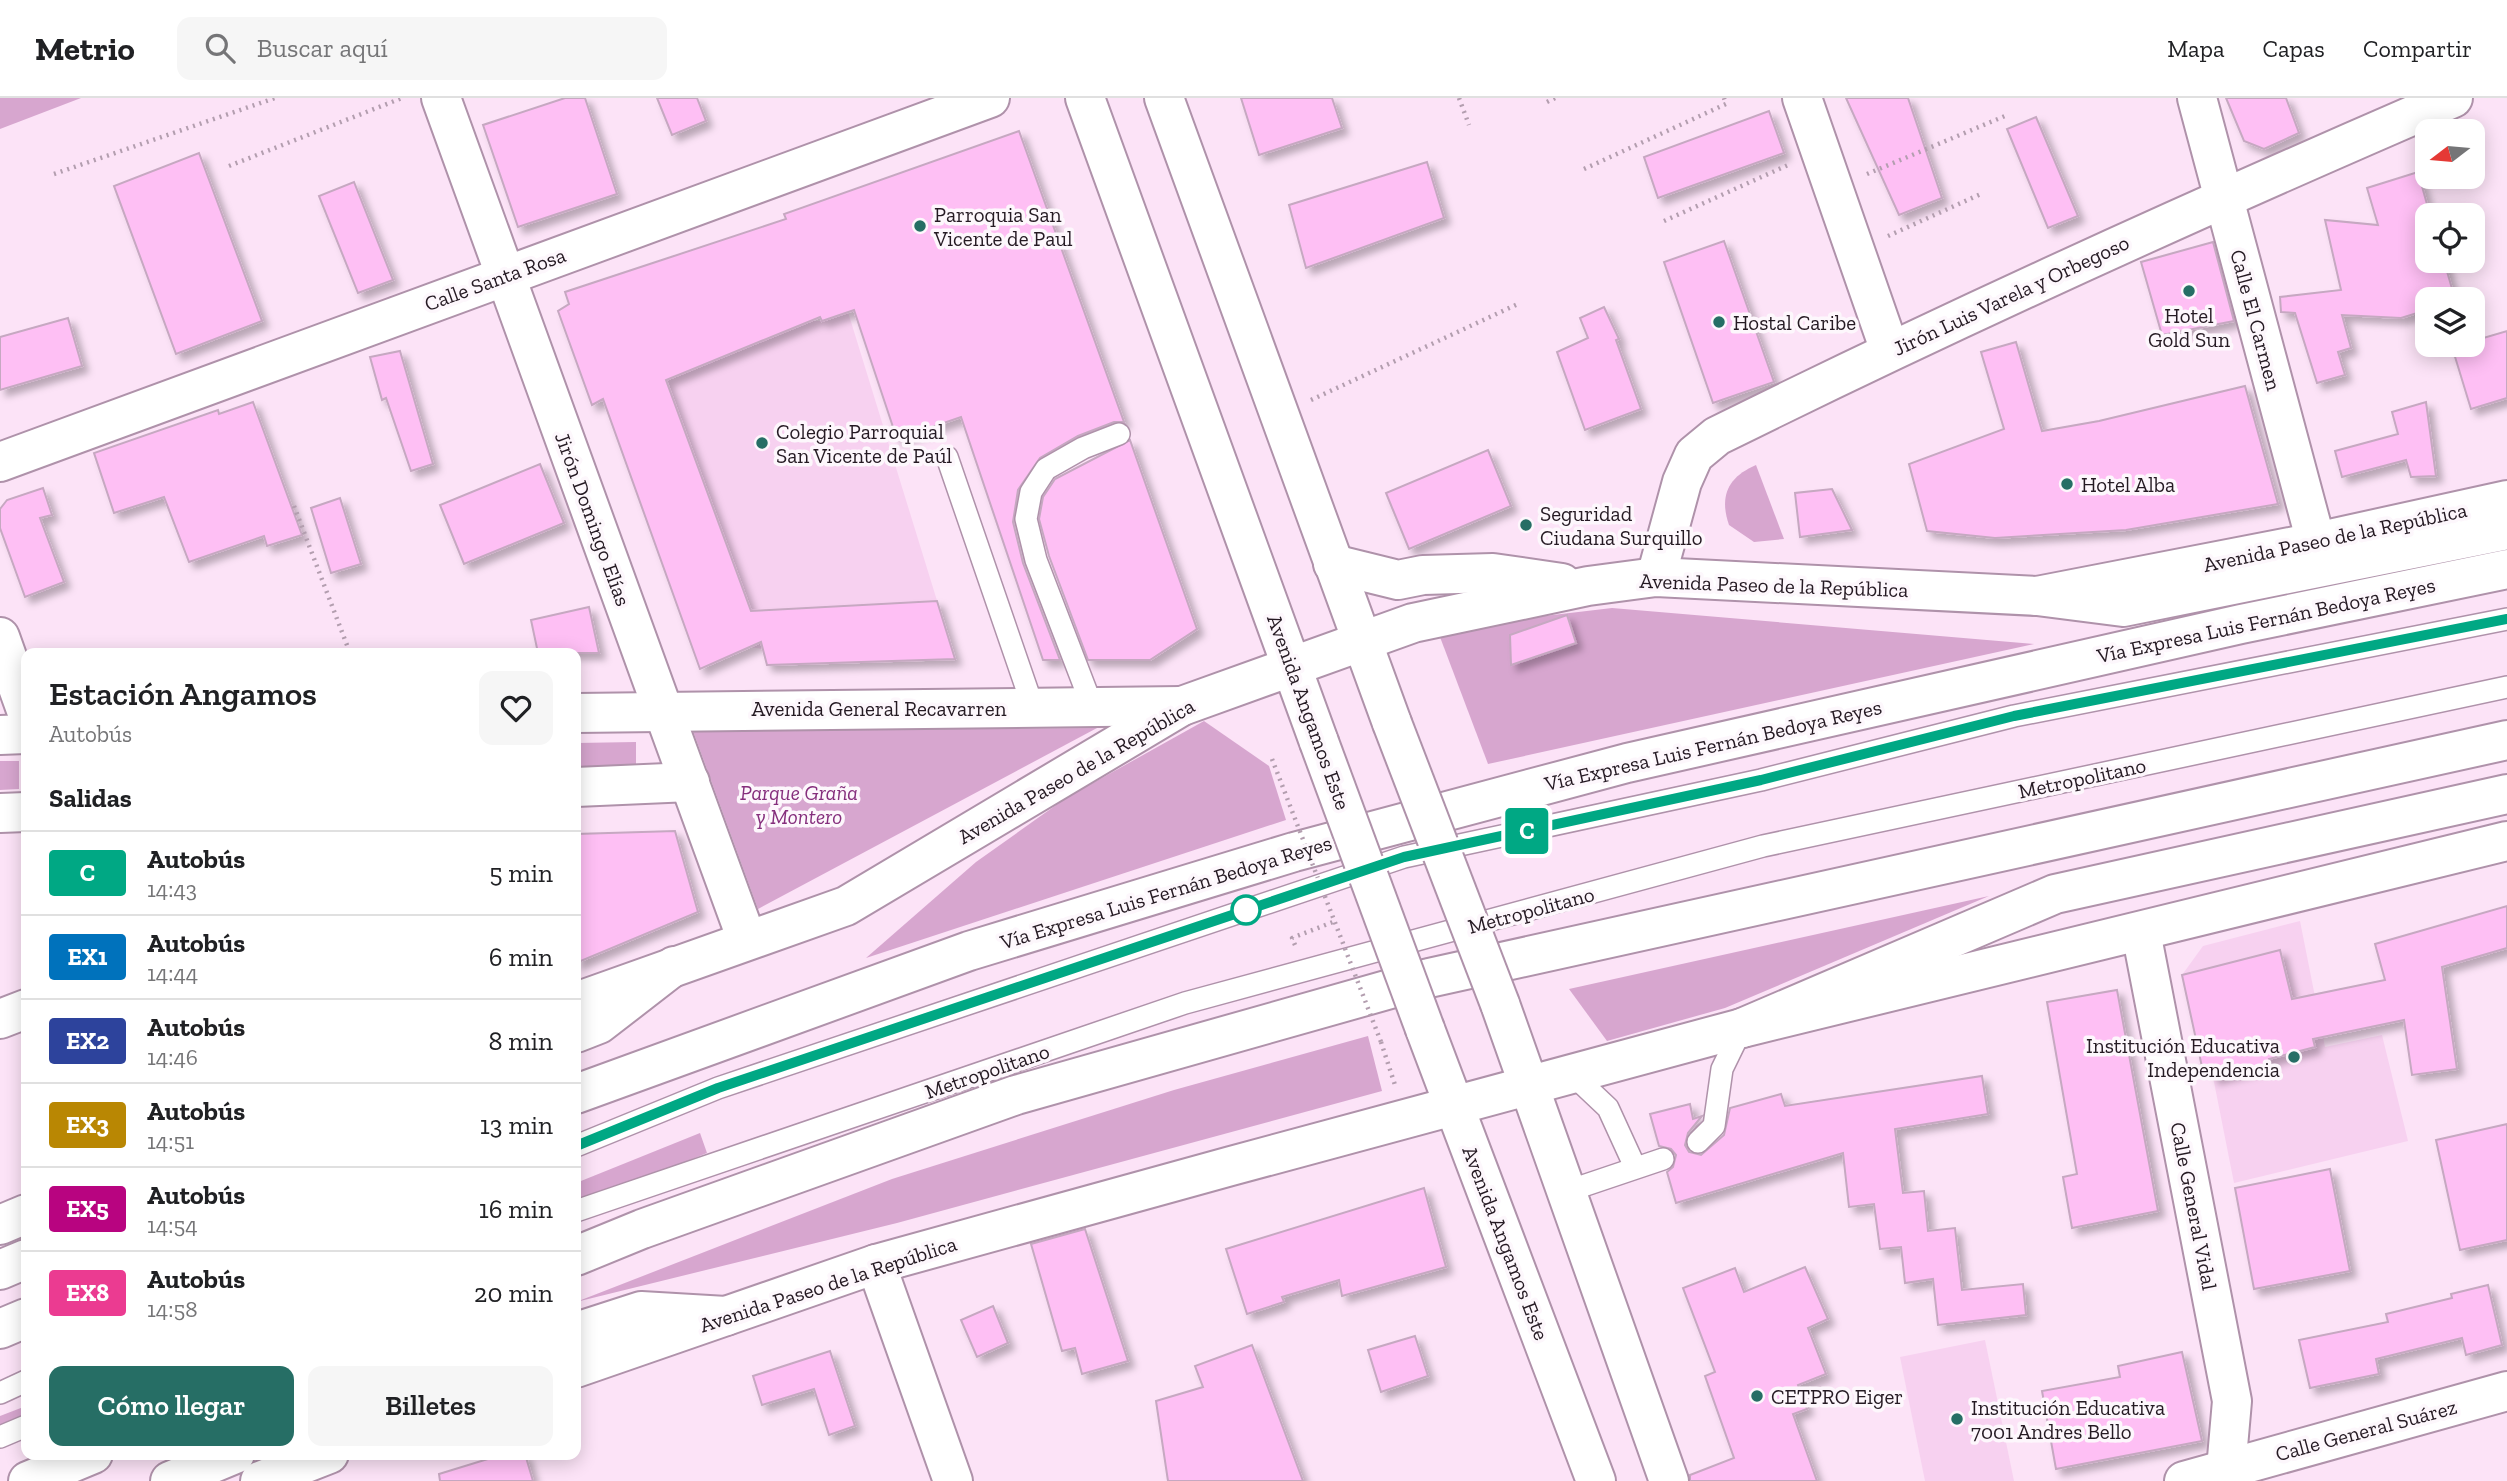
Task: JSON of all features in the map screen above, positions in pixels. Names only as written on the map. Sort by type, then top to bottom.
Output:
[{"type":"main road","name":"Jirón Domingo Elías","points":[[441,98],[503,275],[747,940]]},
{"type":"main road","name":"Calle Santa Rosa","points":[[0,462],[990,98]]},
{"type":"main road","name":"Avenida Angamos Este","points":[[1085,98],[1454,1108],[1596,1481]]},
{"type":"main road","points":[[1164,98],[1361,640],[1569,1191],[1669,1481]]},
{"type":"main road","points":[[1802,98],[1890,351]]},
{"type":"main road","name":"Calle El Carmen","points":[[2197,98],[2316,542]]},
{"type":"main road","name":"Jirón Luis Varela y Orbegoso","points":[[1656,577],[1682,482],[1694,455],[1717,436],[1890,351],[2222,198],[2453,98]]},
{"type":"main road","name":"Avenida Paseo de la República","points":[[581,1000],[846,906],[1182,706],[1361,640],[1413,624],[1588,586],[1656,577],[2037,596],[2316,542],[2507,500]]},
{"type":"main road","points":[[2037,596],[2123,607],[2507,530]]},
{"type":"main road","points":[[1333,564],[1398,580],[1423,575],[1493,573],[1588,586]]},
{"type":"main road","name":"Vía Expresa Luis Fernán Bedoya Reyes","points":[[581,1092],[969,951],[1294,852],[1627,763],[2228,627],[2507,569]]},
{"type":"main road","points":[[0,637],[21,696]]},
{"type":"main road","name":"Avenida General Recavarren","points":[[581,713],[1182,706]]},
{"type":"main road","points":[[0,735],[21,734]]},
{"type":"main road","points":[[581,1254],[642,1229],[1016,1095],[1429,978],[2507,740]]},
{"type":"main road","points":[[581,788],[690,782]]},
{"type":"main road","points":[[1742,1028],[2055,894],[2507,793]]},
{"type":"main road","points":[[0,813],[21,812]]},
{"type":"main road","name":"Avenida Paseo de la República","points":[[581,1366],[876,1264],[1454,1108],[1530,1085],[1742,1028],[2507,841]]},
{"type":"main road","name":"Calle General Vidal","points":[[2141,932],[2232,1401],[2226,1475]]},
{"type":"main road","points":[[581,1031],[599,1024],[674,966]]},
{"type":"main road","points":[[0,1018],[21,1011]]},
{"type":"main road","points":[[0,1225],[21,1216]]},
{"type":"main road","points":[[0,1269],[21,1261]]},
{"type":"main road","points":[[876,1264],[953,1481]]},
{"type":"main road","points":[[581,1330],[641,1311],[726,1316]]},
{"type":"main road","points":[[0,1329],[21,1320]]},
{"type":"main road","name":"Calle General Suárez","points":[[2184,1481],[2226,1475],[2507,1391]]},
{"type":"main road","points":[[27,1481],[78,1460]]},
{"type":"main road","points":[[170,1481],[221,1460]]},
{"type":"main road","points":[[260,1481],[311,1467]]},
{"type":"lane","points":[[1092,706],[1036,560],[1026,519],[1031,492],[1046,469],[1083,448],[1119,434]]},
{"type":"lane","points":[[947,457],[1033,707]]},
{"type":"lane","points":[[581,1144],[718,1088],[1404,857],[1761,780],[2014,716],[2507,619]]},
{"type":"lane","name":"Metropolitano","points":[[581,1210],[1185,1003],[1763,846],[2507,687]]},
{"type":"lane","points":[[1698,1142],[1714,1126],[1723,1069],[1742,1028]]},
{"type":"lane","points":[[1572,1074],[1608,1108],[1636,1167]]},
{"type":"lane","points":[[1569,1191],[1663,1159]]},
{"type":"lane","points":[[0,1393],[21,1383]]},
{"type":"lane","points":[[0,1437],[21,1428]]},
{"type":"path","points":[[54,174],[275,98]]},
{"type":"path","points":[[229,166],[402,98]]},
{"type":"path","points":[[1459,98],[1469,125]]},
{"type":"path","points":[[1547,102],[1555,98]]},
{"type":"path","points":[[1584,169],[1726,104],[1724,98]]},
{"type":"path","points":[[1833,188],[2005,116]]},
{"type":"path","points":[[1664,220],[1820,151]]},
{"type":"path","points":[[1855,251],[1983,193]]},
{"type":"path","points":[[1279,415],[1520,303]]},
{"type":"path","points":[[294,506],[348,648]]},
{"type":"path","points":[[1272,759],[1381,1042]]},
{"type":"path","points":[[1292,938],[1333,922]]},
{"type":"shaded area","name":"Colegio Parroquial San Vicente de Paúl","points":[[780,221],[811,321],[822,321],[848,312],[955,659],[767,665],[763,649],[749,647],[700,669],[604,399],[592,405],[558,311],[569,304],[565,292]]},
{"type":"shaded area","name":"Institución Educativa Independencia","points":[[2300,921],[2325,1047],[2382,1035],[2408,1141],[2234,1183],[2210,1066],[2202,1067],[2182,975],[2203,946]]},
{"type":"shaded area","name":"Institución Educativa 7001 Andres Bello","points":[[1985,1340],[2014,1481],[1925,1481],[1900,1357]]},
{"type":"green space","points":[[0,98],[81,98],[0,129]]},
{"type":"green space","points":[[1756,465],[1784,539],[1754,542],[1729,525],[1725,505],[1728,489],[1739,475]]},
{"type":"green space","points":[[1612,608],[2034,644],[1488,764],[1440,637],[1536,617]]},
{"type":"green space","points":[[1204,721],[1269,766],[1286,820],[866,958],[976,862],[1066,798]]},
{"type":"green space","name":"Parque Graña y Montero","points":[[1097,728],[758,909],[693,731]]},
{"type":"green space","points":[[636,742],[636,765],[581,767],[581,743]]},
{"type":"green space","points":[[0,761],[19,761],[19,789],[0,790]]},
{"type":"green space","points":[[1989,896],[1725,1008],[1607,1041],[1569,989]]},
{"type":"green space","points":[[1368,1036],[1382,1091],[897,1223],[581,1301],[892,1179],[1174,1090]]},
{"type":"green space","points":[[700,1133],[707,1153],[581,1204],[581,1181]]},
{"type":"green space","points":[[21,1408],[21,1429],[0,1438],[0,1416]]},
{"type":"building","points":[[565,98],[585,98],[617,194],[518,227],[483,125]]},
{"type":"building","points":[[657,98],[697,98],[706,121],[672,135]]},
{"type":"building","points":[[1241,98],[1332,98],[1342,128],[1259,155]]},
{"type":"building","points":[[1846,98],[1908,98],[1942,198],[1899,215]]},
{"type":"building","points":[[2226,98],[2286,98],[2299,133],[2264,149],[2244,141]]},
{"type":"building","points":[[1769,111],[1784,153],[1658,198],[1644,157]]},
{"type":"building","points":[[2036,117],[2078,216],[2048,228],[2007,129]]},
{"type":"building","points":[[1019,131],[1124,422],[1114,422],[1078,436],[1040,458],[1018,490],[1013,522],[1023,563],[1060,660],[1043,660],[961,417],[897,439],[854,310],[822,321],[820,317],[666,380],[751,611],[937,601],[955,659],[767,665],[761,642],[700,669],[603,399],[592,405],[558,311],[569,304],[565,292],[786,219],[784,214]]},
{"type":"building","points":[[199,153],[262,321],[176,354],[114,186]]},
{"type":"building","points":[[1427,162],[1444,218],[1306,268],[1289,205]]},
{"type":"building","points":[[2415,173],[2415,189],[2423,189],[2427,203],[2415,203],[2415,273],[2447,273],[2452,287],[2415,287],[2415,314],[2401,318],[2342,315],[2351,348],[2338,352],[2345,375],[2317,383],[2295,313],[2281,312],[2280,297],[2341,290],[2325,220],[2378,225],[2367,188]]},
{"type":"building","points":[[354,182],[393,280],[358,293],[319,196]]},
{"type":"building","name":"Hostal Caribe","points":[[1724,241],[1774,382],[1713,403],[1664,262]]},
{"type":"building","name":"Hotel Gold Sun","points":[[2213,242],[2234,321],[2162,335],[2141,262]]},
{"type":"building","points":[[1604,307],[1619,339],[1616,340],[1641,409],[1585,430],[1557,352],[1588,338],[1580,318]]},
{"type":"building","points":[[68,318],[82,366],[0,390],[0,337]]},
{"type":"building","points":[[2507,331],[2507,398],[2471,409],[2455,357],[2485,357],[2485,337]]},
{"type":"building","points":[[2016,342],[2042,431],[2099,421],[2245,386],[2278,504],[2126,530],[1995,538],[1927,531],[1909,464],[2004,429],[1981,352]]},
{"type":"building","points":[[400,351],[433,464],[411,471],[386,398],[382,400],[370,357]]},
{"type":"building","points":[[253,402],[302,535],[267,546],[264,536],[189,562],[164,497],[114,513],[94,453],[218,410],[219,414]]},
{"type":"building","points":[[2426,402],[2436,476],[2411,477],[2406,460],[2342,477],[2335,451],[2398,434],[2392,412]]},
{"type":"building","points":[[1130,440],[1197,629],[1150,660],[1088,660],[1049,556],[1039,519],[1043,497],[1055,479]]},
{"type":"building","points":[[1488,450],[1511,506],[1409,549],[1386,493]]},
{"type":"building","points":[[540,464],[564,523],[464,564],[440,505]]},
{"type":"building","points":[[43,488],[52,515],[40,518],[64,582],[25,597],[0,528],[0,509],[7,500]]},
{"type":"building","points":[[1832,489],[1852,530],[1800,537],[1795,493]]},
{"type":"building","points":[[340,498],[361,564],[331,573],[311,508]]},
{"type":"building","points":[[589,607],[599,653],[581,653],[581,648],[537,648],[531,620]]},
{"type":"building","points":[[1567,615],[1576,643],[1511,665],[1510,635]]},
{"type":"building","points":[[675,831],[698,912],[581,961],[581,834]]},
{"type":"building","points":[[2507,906],[2507,948],[2442,967],[2457,1069],[2412,1075],[2404,1020],[2313,1039],[2315,1047],[2269,1059],[2270,1064],[2213,1078],[2210,1066],[2202,1067],[2182,975],[2280,950],[2292,999],[2385,980],[2375,944]]},
{"type":"building","points":[[2117,990],[2158,1211],[2072,1228],[2063,1177],[2077,1174],[2047,1002]]},
{"type":"building","points":[[1982,1076],[1988,1114],[1895,1129],[1903,1193],[1924,1191],[1928,1231],[1955,1228],[1962,1290],[2023,1284],[2026,1315],[1938,1325],[1933,1279],[1905,1283],[1901,1247],[1880,1249],[1874,1204],[1849,1207],[1843,1153],[1676,1203],[1667,1172],[1673,1167],[1676,1155],[1671,1149],[1659,1146],[1650,1114],[1690,1104],[1693,1119],[1702,1116],[1688,1133],[1685,1145],[1689,1152],[1701,1155],[1724,1135],[1730,1108],[1781,1094],[1785,1106]]},
{"type":"building","points":[[2507,1124],[2507,1240],[2460,1250],[2436,1140]]},
{"type":"building","points":[[2330,1169],[2350,1271],[2254,1289],[2235,1188]]},
{"type":"building","points":[[1424,1188],[1446,1267],[1342,1296],[1339,1280],[1282,1297],[1284,1302],[1247,1314],[1226,1249]]},
{"type":"building","points":[[1085,1229],[1128,1361],[1082,1374],[1075,1348],[1062,1351],[1031,1244]]},
{"type":"building","points":[[1805,1267],[1828,1319],[1808,1328],[1826,1374],[1798,1385],[1807,1409],[1793,1414],[1817,1481],[1690,1481],[1690,1475],[1734,1458],[1705,1376],[1715,1372],[1683,1288],[1735,1268],[1744,1292]]},
{"type":"building","points":[[2488,1285],[2502,1345],[2466,1355],[2462,1338],[2376,1359],[2379,1374],[2310,1388],[2299,1340],[2388,1322],[2386,1314],[2452,1298],[2451,1294]]},
{"type":"building","points":[[993,1306],[1008,1343],[977,1357],[961,1320]]},
{"type":"building","points":[[1415,1336],[1428,1376],[1381,1392],[1368,1350]]},
{"type":"building","points":[[1252,1345],[1303,1481],[1168,1481],[1156,1401],[1203,1387],[1195,1366]]},
{"type":"building","points":[[830,1351],[855,1426],[829,1435],[814,1389],[762,1405],[753,1376]]},
{"type":"building","points":[[2182,1352],[2202,1441],[2056,1469],[2042,1391],[2120,1377],[2118,1366]]},
{"type":"building","points":[[484,1460],[527,1460],[533,1481],[440,1481],[439,1474]]},
{"type":"bus line","name":"C","points":[[581,1144],[718,1088],[1404,857],[1761,780],[2014,716],[2507,619]]},
{"type":"place","name":"Parroquia San Vicente de Paul","points":[[920,226]]},
{"type":"place","name":"Hotel Gold Sun","points":[[2189,291]]},
{"type":"place","name":"Hostal Caribe","points":[[1719,322]]},
{"type":"place","name":"Colegio Parroquial San Vicente de Paúl","points":[[762,443]]},
{"type":"place","name":"Hotel Alba","points":[[2067,484]]},
{"type":"place","name":"Seguridad Ciudana Surquillo","points":[[1526,525]]},
{"type":"place","name":"Institución Educativa Independencia","points":[[2294,1057]]},
{"type":"place","name":"CETPRO Eiger","points":[[1757,1396]]},
{"type":"place","name":"Institución Educativa 7001 Andres Bello","points":[[1957,1419]]}]
